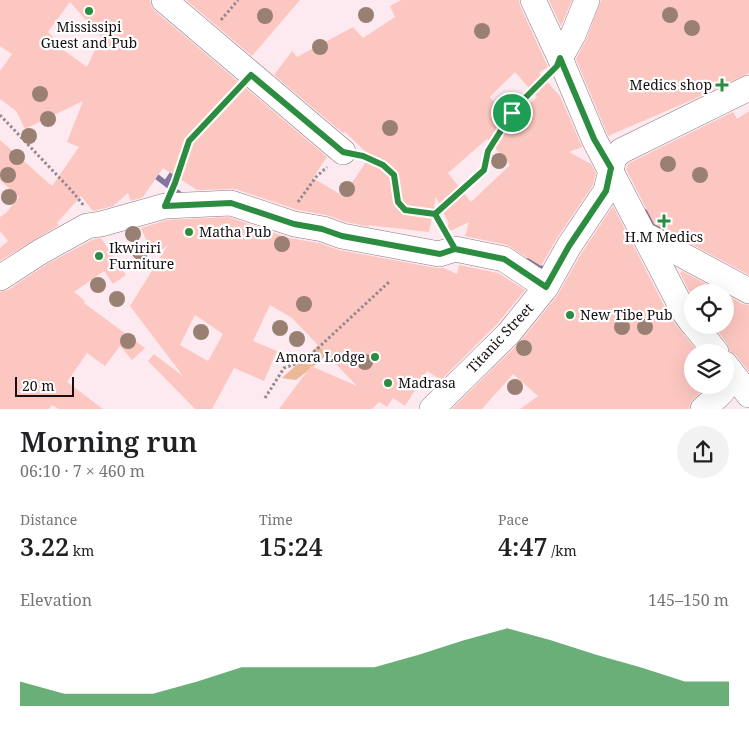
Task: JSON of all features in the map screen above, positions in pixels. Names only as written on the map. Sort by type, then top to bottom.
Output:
[{"type":"street","points":[[164,0],[343,152]]},
{"type":"street","points":[[533,0],[594,139],[611,168],[684,312]]},
{"type":"street","points":[[560,58],[573,35],[587,0]]},
{"type":"street","points":[[611,168],[614,158],[621,151],[749,88]]},
{"type":"street","name":"Titanic Street","points":[[432,409],[509,334],[546,287],[569,246],[606,191],[611,168]]},
{"type":"street","points":[[0,278],[40,252],[87,226],[101,224],[165,206],[231,203],[294,224],[322,229],[342,236],[424,252],[440,254],[455,249],[504,259],[546,287]]},
{"type":"street","points":[[645,236],[749,291]]},
{"type":"street","points":[[701,334],[709,344]]},
{"type":"street","points":[[734,376],[749,395]]},
{"type":"street","points":[[702,409],[719,394]]},
{"type":"path","points":[[294,224],[293,215],[297,203],[316,177],[343,152],[363,156],[383,165],[394,175],[398,202],[405,210],[435,214],[484,170],[488,151],[512,113],[557,66],[560,58]]},
{"type":"path","points":[[165,206],[189,141],[251,75]]},
{"type":"path","points":[[0,115],[72,190],[97,222],[101,224]]},
{"type":"path","points":[[435,214],[455,249]]},
{"type":"path","points":[[265,398],[284,368],[304,361],[389,282]]},
{"type":"shaded area","points":[[337,344],[320,361],[296,380],[282,378],[319,345]]},
{"type":"building","points":[[0,0],[150,0],[155,11],[327,157],[313,178],[343,196],[370,156],[345,132],[343,133],[274,75],[292,51],[297,57],[353,27],[363,38],[395,17],[390,6],[401,0],[519,0],[548,67],[539,73],[560,96],[582,147],[569,152],[591,164],[596,173],[593,185],[557,238],[541,266],[507,245],[465,236],[469,222],[442,235],[440,232],[449,224],[436,197],[429,232],[367,225],[370,227],[326,215],[298,210],[235,189],[197,190],[163,168],[143,197],[131,201],[128,193],[113,206],[93,211],[81,196],[57,223],[59,225],[0,261],[0,248],[8,241],[0,231],[0,217],[6,213],[19,197],[0,180],[0,140],[52,186],[79,147],[67,142],[83,101],[25,129],[16,111],[0,99],[0,71],[12,54],[0,46]],"holes":[[[70,2],[101,37],[87,67],[51,41],[54,38],[48,32]],[[515,72],[537,97],[510,123],[490,97]],[[487,139],[510,165],[471,202],[448,173]]]},
{"type":"building","points":[[186,0],[300,0],[252,56]]},
{"type":"building","points":[[549,0],[572,0],[561,26]]},
{"type":"building","points":[[601,0],[749,0],[749,73],[608,136],[576,59],[586,40]]},
{"type":"building","points":[[749,111],[749,275],[654,224],[626,169],[629,163],[733,112],[737,119]]},
{"type":"building","points":[[613,206],[671,319],[691,344],[684,344],[684,394],[699,394],[693,399],[689,409],[520,409],[538,396],[513,374],[482,409],[452,409],[519,343],[557,296],[581,254]]},
{"type":"building","points":[[229,217],[289,238],[319,243],[339,250],[444,268],[457,274],[459,265],[498,273],[525,290],[498,323],[441,380],[427,371],[405,406],[393,398],[387,407],[379,402],[372,409],[279,409],[311,366],[357,386],[292,318],[270,305],[253,341],[277,351],[264,381],[234,368],[212,409],[195,409],[148,361],[154,354],[183,376],[130,306],[168,245],[153,256],[141,228],[167,220]],"holes":[[[195,315],[223,334],[208,361],[180,345]]]},
{"type":"building","points":[[101,238],[126,275],[113,284],[104,271],[74,292],[85,301],[84,303],[145,348],[132,360],[120,346],[105,366],[87,353],[67,382],[103,409],[59,409],[52,405],[49,409],[0,409],[0,292],[8,290],[47,264],[92,240]]},
{"type":"building","points":[[682,271],[706,284],[686,284],[680,273]]},
{"type":"building","points":[[734,299],[742,304],[749,305],[749,372],[734,354],[734,344],[727,343],[720,334],[734,334]]},
{"type":"waterway","points":[[166,183],[176,168]]},
{"type":"waterway","points":[[152,173],[182,196]]},
{"type":"waterway","points":[[645,212],[664,233]]},
{"type":"waterway","points":[[528,261],[548,272]]},
{"type":"place","name":"Mississipi Guest and Pub","points":[[89,11]]},
{"type":"place","name":"Medics shop","points":[[722,85]]},
{"type":"place","name":"H.M Medics","points":[[664,221]]},
{"type":"place","name":"Matha Pub","points":[[189,232]]},
{"type":"place","name":"Ikwiriri Furniture","points":[[99,256]]},
{"type":"place","name":"New Tibe Pub","points":[[570,315]]},
{"type":"place","name":"Amora Lodge","points":[[375,357]]},
{"type":"place","name":"Madrasa","points":[[388,383]]},
{"type":"route","points":[[512,113],[488,151],[484,170],[435,214],[455,249],[440,254],[342,236],[322,229],[294,224],[287,220],[231,203],[165,206],[189,141],[251,75],[343,152],[363,156],[383,165],[394,175],[398,202],[405,210],[419,214],[435,214],[451,243],[455,249],[504,259],[546,287],[569,246],[606,191],[611,168],[594,139],[560,58],[557,66],[512,113]]}]
